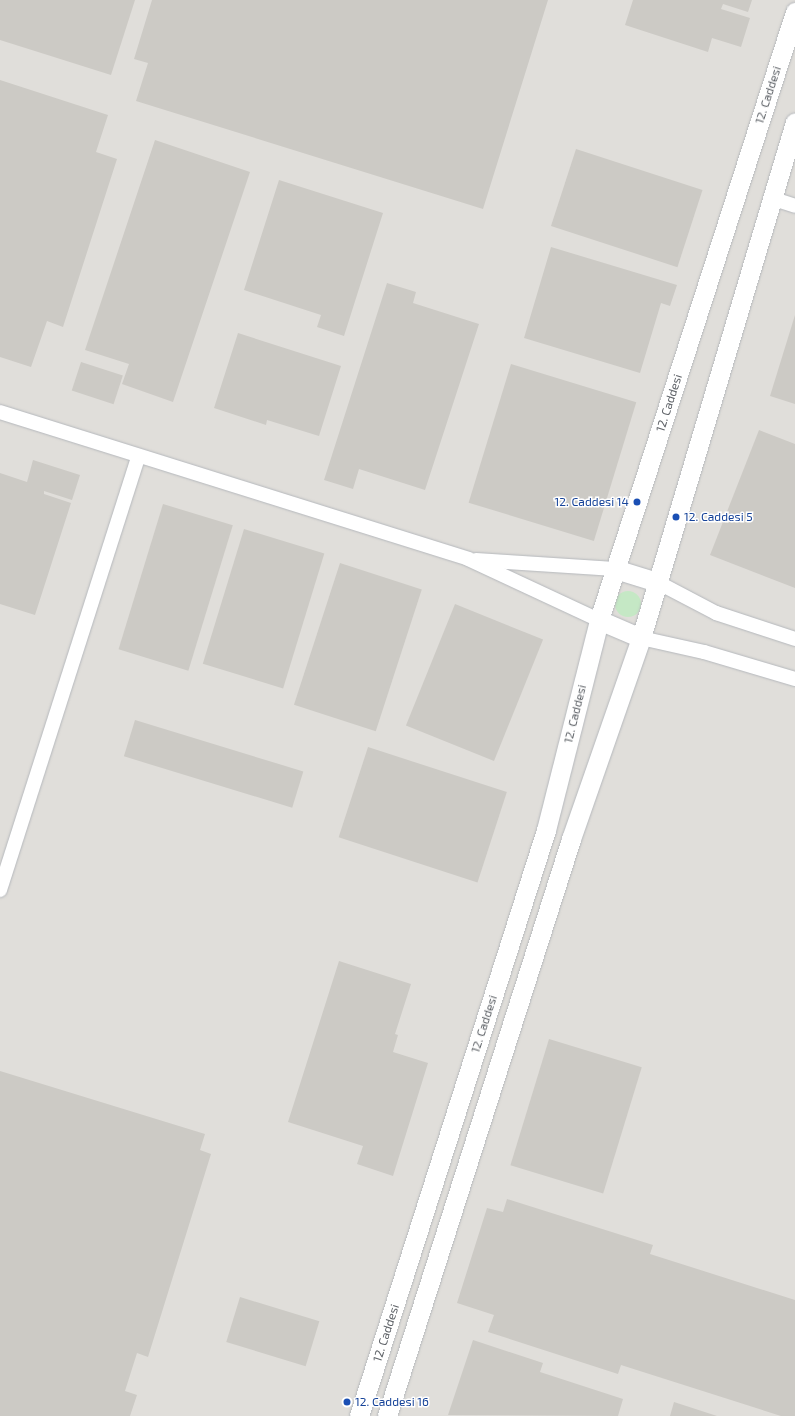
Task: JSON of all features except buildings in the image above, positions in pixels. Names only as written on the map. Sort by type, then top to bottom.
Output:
[{"type":"street","name":"12. Caddesi","points":[[359,1416],[546,830],[599,620],[795,12]]},
{"type":"street","points":[[387,1416],[571,839],[641,638],[771,198],[795,122]]},
{"type":"street","points":[[771,198],[795,206]]},
{"type":"street","points":[[0,412],[138,457],[468,559],[641,638],[704,652],[795,679]]},
{"type":"street","points":[[0,890],[138,457]]},
{"type":"street","points":[[468,559],[615,569],[657,582],[716,613],[795,639]]},
{"type":"shaded area","points":[[0,0],[795,0],[795,1416],[0,1416]]},
{"type":"green space","points":[[628,591],[637,595],[641,604],[637,613],[628,617],[619,613],[615,604],[619,595]]},
{"type":"place","name":"12. Caddesi 14","points":[[637,502]]},
{"type":"place","name":"12. Caddesi 5","points":[[676,517]]},
{"type":"place","name":"12. Caddesi 16","points":[[347,1402]]}]
